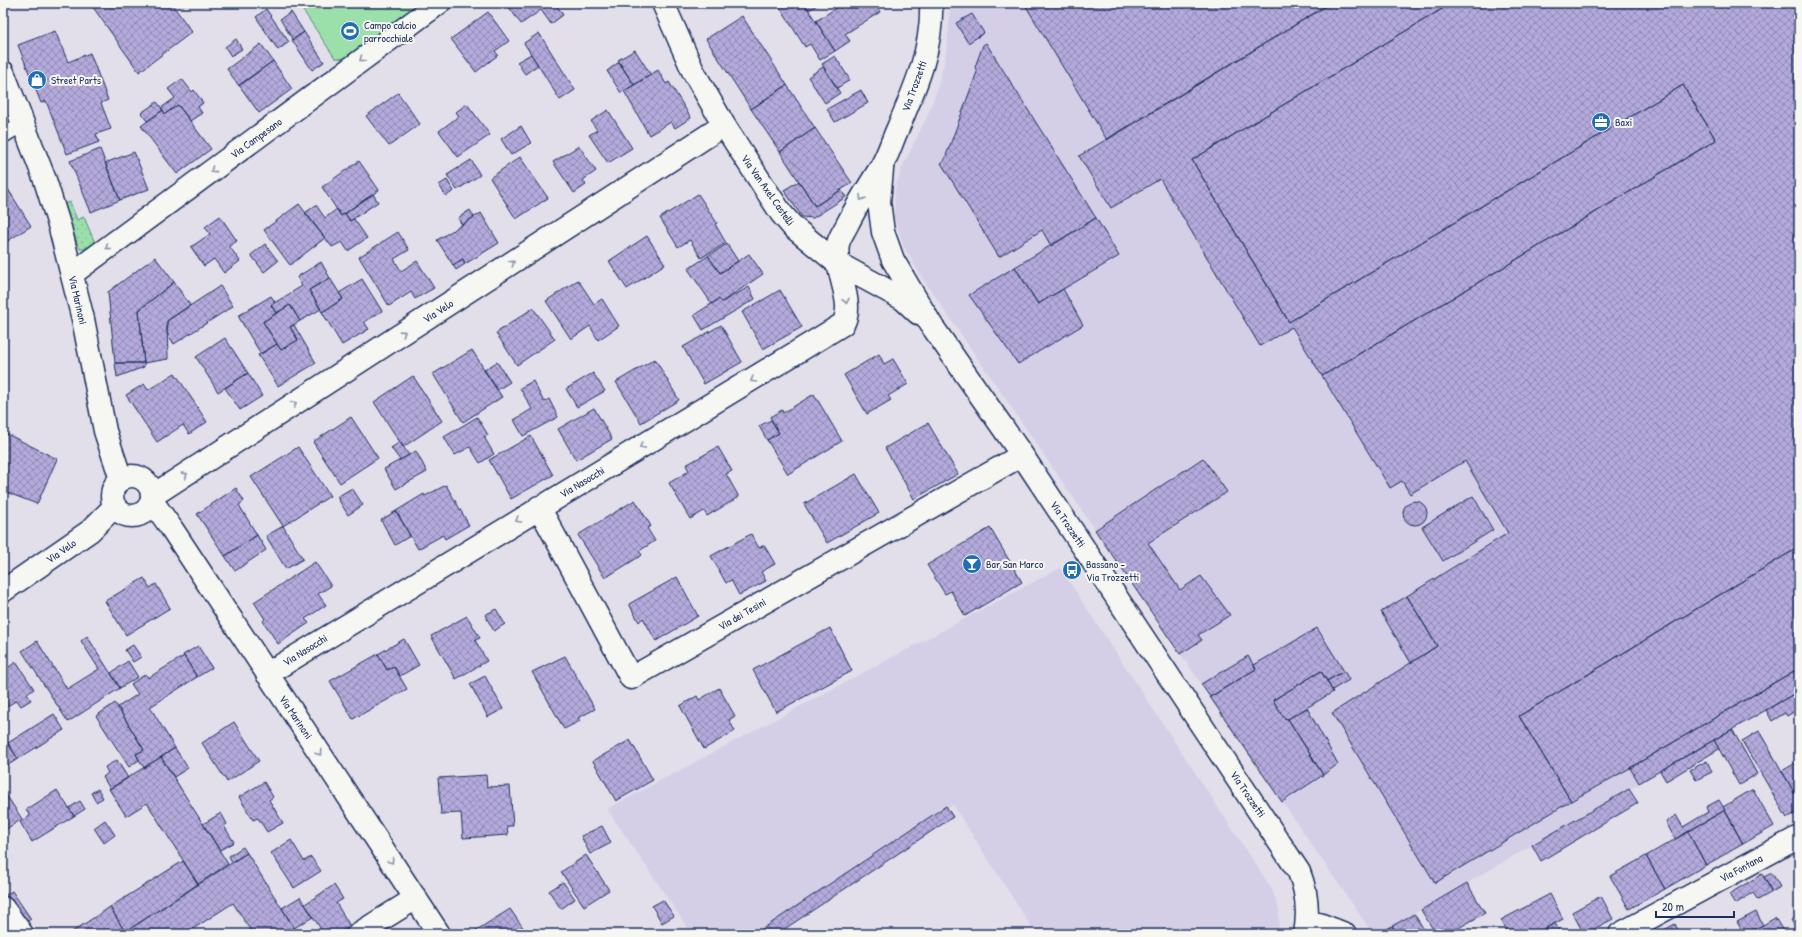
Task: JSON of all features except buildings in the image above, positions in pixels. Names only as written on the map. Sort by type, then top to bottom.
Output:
[{"type":"street","name":"Via Campesano","points":[[72,274],[439,3]]},
{"type":"street","name":"Via Van Axel Castelli","points":[[663,3],[693,71],[724,126],[781,213],[793,227],[837,263],[904,299],[932,326]]},
{"type":"street","name":"Via Trozzetti","points":[[837,263],[838,243],[858,203],[882,165],[917,84],[927,51],[932,18],[931,3]]},
{"type":"street","name":"Via Marinoni","points":[[4,75],[45,180],[72,274],[105,431],[120,479]]},
{"type":"street","name":"Via Velo","points":[[3,591],[90,531],[114,507],[119,512],[132,516],[144,513],[152,499],[724,126]]},
{"type":"street","name":"Via Trozzetti","points":[[882,165],[879,202],[883,232],[893,260],[932,326],[1022,455],[1299,872],[1304,886],[1306,899],[1306,929],[1320,924],[1345,934]]},
{"type":"street","name":"Via Nasocchi","points":[[267,674],[539,508],[838,329],[847,318],[848,310],[837,263]]},
{"type":"street","name":"Via dei Tesini","points":[[539,508],[631,678],[1022,455]]},
{"type":"street","points":[[114,507],[112,491],[116,482],[126,476],[139,476],[149,484],[152,499]]},
{"type":"street","name":"Via Marinoni","points":[[152,499],[439,934]]},
{"type":"street","name":"Via Fontana","points":[[1620,934],[1799,837]]},
{"type":"street","points":[[358,934],[416,898]]},
{"type":"street","points":[[3,908],[22,934]]},
{"type":"lane","points":[[3,136],[24,123]]},
{"type":"shaded area","name":"Baxi","points":[[950,3],[1799,3],[1799,691],[1379,934],[1373,934],[923,279],[904,247],[894,217],[895,188],[902,168],[928,114],[937,89],[944,64],[948,38]]},
{"type":"shaded area","points":[[1060,568],[1272,889],[1279,910],[1277,934],[1036,934],[953,805],[764,934],[692,934],[607,809]]},
{"type":"green space","name":"Campo calcio parrocchiale","points":[[298,3],[421,3],[346,59],[335,58]]},
{"type":"green space","points":[[70,202],[77,220],[84,217],[95,243],[84,249],[80,249],[78,246],[65,204]]},
{"type":"place","name":"Campo calcio parrocchiale","points":[[350,31]]},
{"type":"place","name":"Street Parts","points":[[37,80]]},
{"type":"place","name":"Baxi","points":[[1601,122]]},
{"type":"place","name":"Bar San Marco","points":[[972,564]]},
{"type":"place","name":"Bassano - Via Trozzetti","points":[[1072,570]]}]
